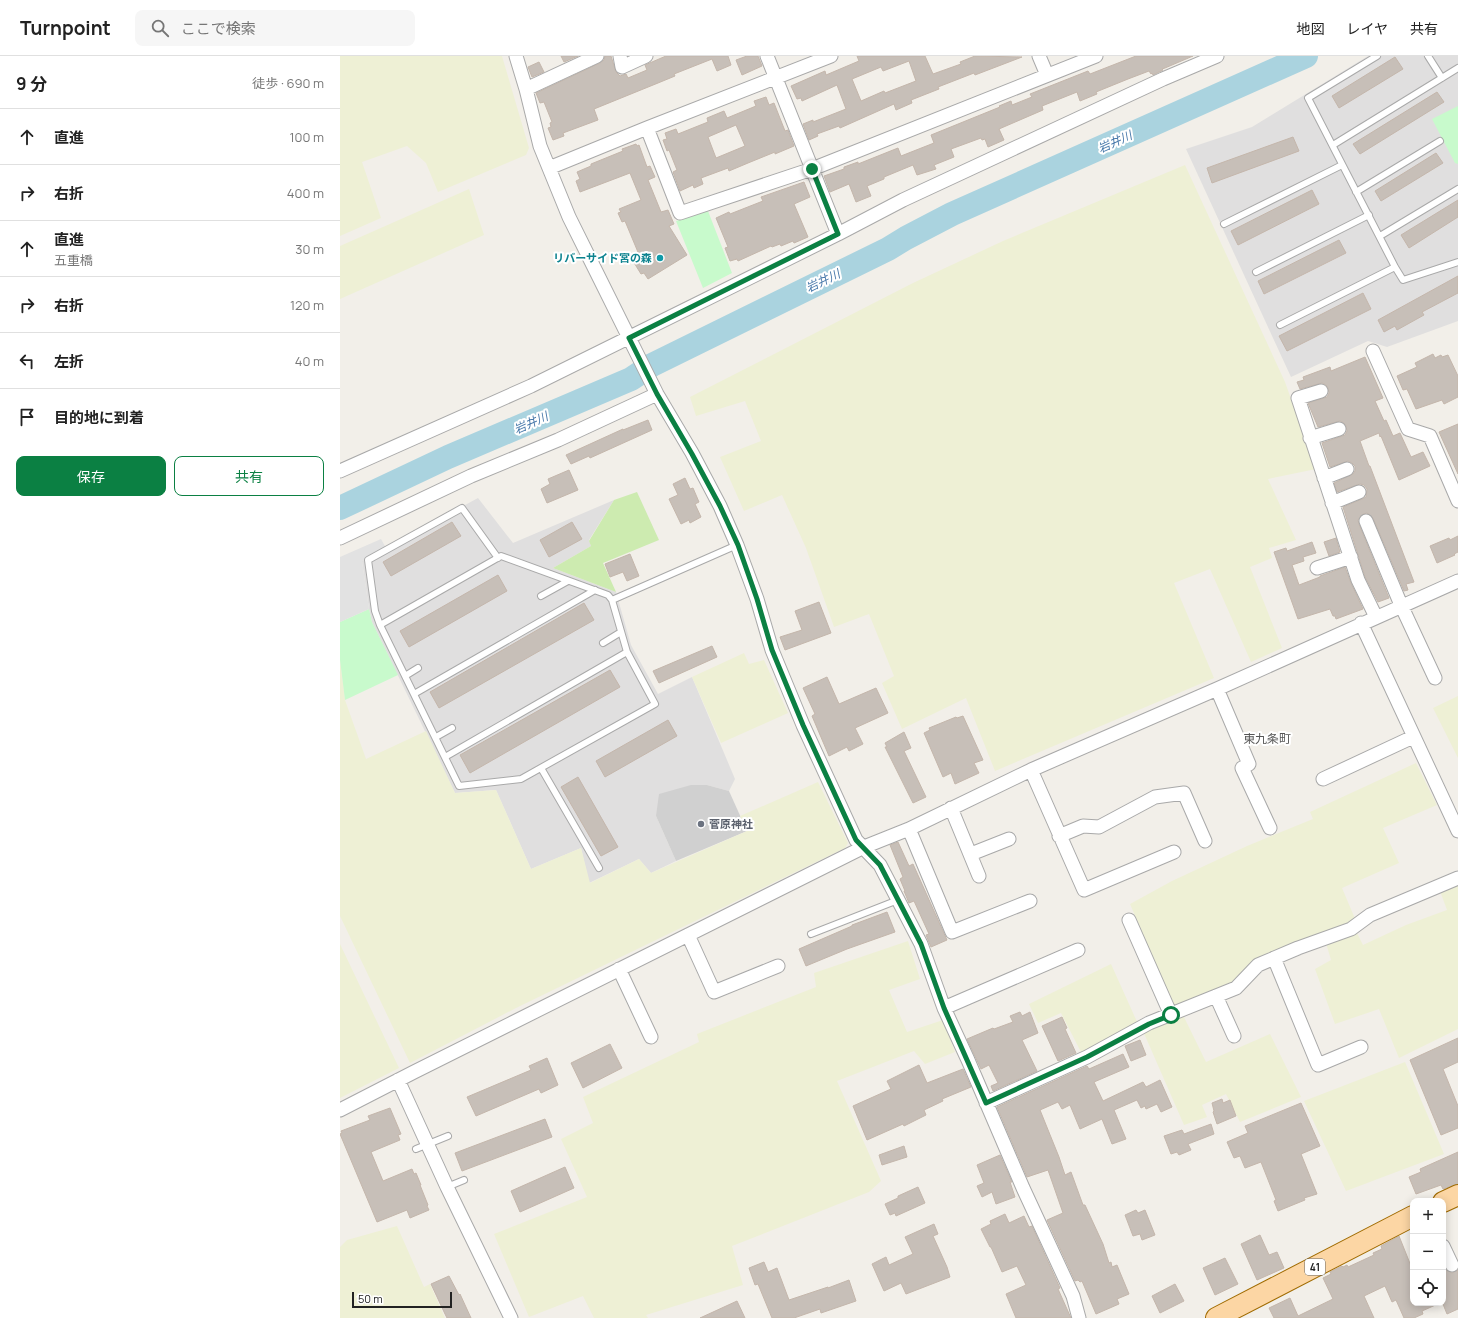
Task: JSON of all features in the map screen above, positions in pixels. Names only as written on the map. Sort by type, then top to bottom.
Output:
[{"type":"main road","points":[[1446,1201],[1458,1195]]},
{"type":"main road","name":"41","points":[[1216,1318],[1410,1218]]},
{"type":"street","points":[[516,56],[540,146],[569,217],[655,391],[692,454],[720,506],[738,545],[757,599],[772,650],[803,725],[856,840],[880,865],[921,944],[944,1008],[1023,1188],[1073,1296],[1078,1318]]},
{"type":"street","points":[[526,89],[597,56]]},
{"type":"street","points":[[620,56],[622,67],[646,56]]},
{"type":"street","points":[[767,56],[838,234]]},
{"type":"street","points":[[549,168],[831,56]]},
{"type":"street","points":[[1039,56],[1047,76]]},
{"type":"street","points":[[647,128],[680,213],[812,169],[1096,56]]},
{"type":"street","points":[[340,471],[630,342],[903,200],[1217,56]]},
{"type":"street","points":[[1373,351],[1408,429],[1430,436],[1443,473],[1458,501]]},
{"type":"street","points":[[340,538],[472,476],[558,440],[655,391]]},
{"type":"street","points":[[1321,391],[1298,398],[1358,580],[1376,617]]},
{"type":"street","points":[[1310,438],[1339,429]]},
{"type":"street","points":[[1324,478],[1347,469]]},
{"type":"street","points":[[1332,503],[1359,492]]},
{"type":"street","points":[[1366,521],[1401,605],[1435,678]]},
{"type":"street","points":[[1317,568],[1351,557]]},
{"type":"street","points":[[340,1110],[619,969],[864,848],[909,829],[1031,770],[1217,689],[1401,605],[1458,581]]},
{"type":"street","points":[[1361,623],[1458,831]]},
{"type":"street","points":[[1217,689],[1249,764],[1242,768],[1270,828]]},
{"type":"street","points":[[1323,779],[1413,737]]},
{"type":"street","points":[[1031,770],[1084,890],[1174,852]]},
{"type":"street","points":[[1059,836],[1083,826],[1099,826],[1155,797],[1184,792],[1205,841]]},
{"type":"street","points":[[951,808],[979,876]]},
{"type":"street","points":[[909,829],[952,932],[1030,901]]},
{"type":"street","points":[[971,854],[1009,839]]},
{"type":"street","points":[[986,1103],[1087,1057],[1149,1024],[1236,988],[1258,965],[1351,929],[1370,915],[1458,878]]},
{"type":"street","points":[[1129,920],[1171,1015]]},
{"type":"street","points":[[688,935],[714,992],[778,966]]},
{"type":"street","points":[[944,1008],[1078,950]]},
{"type":"street","points":[[1274,958],[1318,1065],[1361,1047]]},
{"type":"street","points":[[619,969],[651,1037]]},
{"type":"street","points":[[1216,996],[1234,1036]]},
{"type":"street","points":[[398,1080],[422,1147],[448,1186],[511,1318]]},
{"type":"street","points":[[1446,1252],[1452,1265]]},
{"type":"lane","points":[[1377,56],[1308,98],[1403,280],[1458,262]]},
{"type":"lane","points":[[1428,56],[1442,78]]},
{"type":"lane","points":[[1333,145],[1458,68]]},
{"type":"lane","points":[[1356,192],[1440,141]]},
{"type":"lane","points":[[1224,224],[1342,165]]},
{"type":"lane","points":[[1380,236],[1458,189]]},
{"type":"lane","points":[[1256,272],[1369,215]]},
{"type":"lane","points":[[1280,324],[1395,267]]},
{"type":"lane","points":[[380,625],[498,558],[500,556],[608,595],[612,600],[627,652],[655,704],[521,779],[460,786],[380,625],[370,593],[365,561],[462,508],[498,558]]},
{"type":"lane","points":[[612,600],[738,545]]},
{"type":"lane","points":[[541,596],[568,581]]},
{"type":"lane","points":[[414,694],[594,590]]},
{"type":"lane","points":[[603,643],[622,632]]},
{"type":"lane","points":[[445,757],[627,652]]},
{"type":"lane","points":[[405,676],[418,668]]},
{"type":"lane","points":[[436,737],[452,728]]},
{"type":"lane","points":[[541,768],[599,868]]},
{"type":"lane","points":[[811,934],[898,900]]},
{"type":"lane","points":[[422,1147],[448,1136]]},
{"type":"lane","points":[[448,1186],[464,1180]]},
{"type":"shaded area","points":[[1368,56],[1458,56],[1458,321],[1387,347],[1368,341],[1291,377],[1186,149],[1252,127]]},
{"type":"shaded area","points":[[478,498],[513,543],[614,500],[589,540],[591,546],[553,568],[616,592],[631,645],[658,694],[692,677],[735,779],[729,791],[707,785],[656,816],[676,861],[651,873],[639,859],[589,883],[581,848],[531,869],[496,790],[455,793],[372,622],[362,561]]},
{"type":"shaded area","points":[[381,539],[386,548],[362,561],[369,609],[340,622],[340,557]]},
{"type":"shaded area","name":"菅原神社","points":[[691,785],[707,785],[729,791],[747,831],[676,861],[656,816],[659,794]]},
{"type":"green space","points":[[340,56],[502,56],[529,148],[526,155],[438,192],[426,163],[407,146],[362,162],[381,218],[340,236]]},
{"type":"green space","points":[[1458,106],[1458,164],[1455,163],[1432,119]]},
{"type":"green space","points":[[1185,165],[1285,382],[1316,469],[1268,479],[1296,540],[1269,548],[1272,558],[1250,567],[1282,648],[1251,662],[1210,569],[1174,583],[1214,678],[995,771],[966,698],[902,729],[882,683],[894,676],[869,614],[834,627],[806,548],[782,495],[744,511],[720,457],[761,441],[745,401],[696,416],[690,397],[913,283],[1003,241]]},
{"type":"green space","points":[[469,189],[484,235],[340,299],[340,246]]},
{"type":"green space","points":[[708,211],[732,273],[703,288],[676,221]]},
{"type":"green space","points":[[637,492],[659,540],[603,563],[616,592],[553,568],[591,546],[589,541],[614,500]]},
{"type":"green space","points":[[369,609],[372,622],[398,675],[345,700],[340,660],[340,622]]},
{"type":"green space","points":[[744,653],[749,664],[764,660],[788,713],[721,743],[692,677]]},
{"type":"green space","points":[[340,660],[345,700],[366,759],[426,731],[455,793],[496,790],[531,869],[581,848],[590,883],[639,859],[651,873],[747,831],[740,816],[818,782],[848,843],[845,848],[516,1008],[410,1063],[340,916]]},
{"type":"green space","points":[[1458,696],[1458,758],[1433,708]]},
{"type":"green space","points":[[1416,763],[1437,805],[1383,828],[1399,863],[1342,888],[1356,921],[1231,985],[1174,1007],[1130,904],[1172,881],[1247,846],[1313,819],[1310,812]]},
{"type":"green space","points":[[1458,885],[1458,1029],[1399,1058],[1379,1009],[1335,1024],[1315,969],[1331,960],[1326,943],[1356,931],[1363,945],[1406,925],[1447,910],[1440,891]]},
{"type":"green space","points":[[908,941],[920,979],[889,990],[907,1032],[943,1020],[955,1052],[925,1064],[914,1051],[837,1081],[881,1181],[869,1192],[732,1246],[743,1285],[646,1315],[648,1318],[594,1318],[583,1296],[529,1317],[494,1234],[587,1197],[561,1139],[593,1123],[583,1097],[699,1042],[697,1034],[816,987],[814,973]]},
{"type":"green space","points":[[340,944],[399,1068],[340,1098]]},
{"type":"green space","points":[[1111,964],[1138,1024],[1082,1054],[1061,1013],[1038,1023],[1029,1004]]},
{"type":"green space","points":[[1183,1015],[1206,1062],[1270,1034],[1301,1097],[1240,1122],[1226,1094],[1202,1105],[1207,1117],[1184,1125],[1143,1031]]},
{"type":"green space","points":[[1405,1062],[1444,1154],[1346,1191],[1304,1101]]},
{"type":"green space","points":[[397,1226],[424,1287],[430,1284],[445,1318],[340,1318],[340,1247],[347,1240]]},
{"type":"building","points":[[561,56],[578,56],[564,62]]},
{"type":"building","points":[[605,56],[611,56],[616,72],[620,76],[626,74],[628,78],[647,70],[645,65],[666,56],[728,56],[731,65],[717,71],[712,59],[674,74],[675,76],[594,109],[598,120],[563,133],[564,136],[553,140],[548,128],[551,127],[550,123],[552,122],[544,102],[540,103],[536,93],[600,63],[604,60]]},
{"type":"building","points":[[747,56],[758,56],[762,66],[742,75],[736,60]]},
{"type":"building","points":[[857,56],[925,56],[933,74],[961,64],[960,62],[975,56],[1022,57],[938,87],[939,89],[911,100],[912,103],[896,110],[894,104],[840,128],[839,126],[817,134],[818,136],[809,140],[803,124],[813,120],[813,122],[846,109],[837,85],[802,101],[801,98],[797,99],[791,86],[825,71],[826,75],[859,61]],"holes":[[[909,61],[916,81],[885,93],[884,91],[861,101],[852,79],[881,67],[883,71]]]},
{"type":"building","points":[[1136,56],[1193,56],[1162,69],[1163,70],[1153,75],[1149,71],[1096,92],[1097,94],[1080,101],[1077,92],[1042,106],[1043,110],[999,129],[1004,140],[988,147],[985,139],[982,140],[981,138],[951,149],[954,157],[934,165],[936,169],[917,175],[913,165],[884,177],[884,179],[867,186],[871,196],[856,202],[849,184],[830,192],[824,176],[844,169],[844,167],[858,162],[858,164],[898,148],[901,156],[934,143],[931,135],[1000,107],[999,106],[1011,101],[1012,105],[1032,97],[1030,94],[1088,71],[1090,74]]},
{"type":"building","points":[[1395,57],[1403,69],[1339,108],[1332,96]]},
{"type":"building","points":[[539,62],[544,72],[532,77],[528,67]]},
{"type":"building","points":[[1437,92],[1444,102],[1360,154],[1353,144]]},
{"type":"building","points":[[766,97],[769,105],[774,103],[785,131],[788,130],[794,146],[775,154],[775,152],[729,171],[728,168],[701,178],[703,184],[694,188],[693,185],[680,191],[673,172],[677,170],[669,150],[667,151],[663,140],[667,139],[665,133],[676,129],[678,134],[708,122],[707,118],[724,111],[727,118],[756,106],[754,101]],"holes":[[[736,125],[745,146],[716,158],[708,137]]]},
{"type":"building","points":[[1293,137],[1299,151],[1212,183],[1207,168]]},
{"type":"building","points":[[636,144],[637,146],[639,145],[647,167],[650,166],[655,177],[648,180],[661,212],[668,210],[674,224],[669,226],[687,255],[648,279],[644,273],[641,274],[633,261],[640,257],[625,221],[622,222],[618,213],[621,212],[619,209],[641,200],[630,173],[580,192],[576,181],[580,179],[577,172],[591,166],[591,164],[623,151],[622,149]]},
{"type":"building","points":[[1436,153],[1443,163],[1381,201],[1375,191]]},
{"type":"building","points":[[804,182],[810,197],[794,204],[808,237],[794,243],[793,241],[781,246],[780,244],[771,246],[738,261],[737,259],[730,261],[725,248],[728,247],[716,218],[729,212],[730,214],[763,201],[761,197]]},
{"type":"building","points":[[1312,190],[1319,204],[1238,245],[1231,231]]},
{"type":"building","points":[[1458,200],[1458,217],[1409,248],[1401,235]]},
{"type":"building","points":[[1339,240],[1346,253],[1264,294],[1258,281]]},
{"type":"building","points":[[1458,276],[1458,293],[1422,312],[1424,315],[1397,330],[1395,326],[1384,332],[1378,320]]},
{"type":"building","points":[[1363,293],[1371,309],[1287,351],[1279,336]]},
{"type":"building","points":[[1433,354],[1435,358],[1441,355],[1442,357],[1448,355],[1458,376],[1458,397],[1444,404],[1442,400],[1416,409],[1407,389],[1403,390],[1397,376],[1417,367],[1415,363]]},
{"type":"building","points":[[1365,357],[1383,398],[1375,401],[1384,421],[1386,420],[1393,436],[1400,433],[1411,457],[1423,452],[1430,466],[1399,480],[1379,433],[1360,441],[1414,582],[1406,584],[1408,590],[1404,591],[1373,518],[1367,513],[1363,514],[1358,520],[1359,524],[1389,598],[1378,602],[1365,577],[1343,507],[1366,497],[1367,489],[1364,485],[1360,484],[1337,492],[1334,483],[1353,474],[1355,471],[1355,466],[1348,461],[1330,467],[1322,443],[1345,435],[1347,431],[1346,426],[1340,421],[1318,427],[1308,403],[1327,397],[1329,393],[1328,388],[1322,383],[1300,389],[1297,382],[1304,380],[1303,377],[1330,367],[1331,371]]},
{"type":"building","points":[[648,420],[652,430],[590,458],[589,456],[571,464],[566,455],[623,429]]},
{"type":"building","points":[[1458,424],[1458,474],[1439,432]]},
{"type":"building","points":[[569,470],[578,490],[547,503],[541,489],[550,484],[548,479]]},
{"type":"building","points":[[685,478],[690,489],[693,488],[699,502],[695,504],[701,517],[690,523],[689,520],[681,524],[669,499],[678,495],[673,484]]},
{"type":"building","points":[[452,522],[461,536],[391,576],[383,562]]},
{"type":"building","points":[[572,522],[582,539],[549,557],[540,540]]},
{"type":"building","points":[[1458,536],[1458,552],[1454,554],[1455,555],[1437,563],[1430,546]]},
{"type":"building","points":[[1336,538],[1340,552],[1329,556],[1324,542]]},
{"type":"building","points":[[1312,542],[1316,553],[1303,557],[1304,561],[1292,565],[1299,585],[1345,567],[1363,609],[1336,619],[1330,609],[1298,619],[1274,552],[1286,548],[1287,551]]},
{"type":"building","points":[[630,554],[639,576],[627,581],[623,572],[610,577],[605,564]]},
{"type":"building","points":[[498,575],[507,591],[409,647],[400,631]]},
{"type":"building","points":[[819,602],[831,633],[785,650],[780,637],[802,630],[795,611]]},
{"type":"building","points":[[584,603],[594,620],[439,708],[430,692]]},
{"type":"building","points":[[712,646],[717,657],[659,683],[653,671]]},
{"type":"building","points":[[610,670],[620,687],[470,773],[460,755]]},
{"type":"building","points":[[827,677],[839,704],[876,688],[888,713],[855,728],[863,744],[849,751],[847,747],[829,756],[812,716],[815,714],[803,688]]},
{"type":"building","points":[[963,716],[983,760],[974,763],[979,773],[955,784],[951,773],[943,777],[924,733],[930,730],[929,728],[956,717]]},
{"type":"building","points":[[668,720],[677,736],[605,777],[596,761]]},
{"type":"building","points":[[904,732],[911,748],[904,751],[926,797],[913,803],[885,747],[887,747],[885,743]]},
{"type":"building","points":[[578,777],[618,847],[601,856],[561,787]]},
{"type":"building","points":[[898,842],[909,866],[913,864],[947,940],[931,947],[926,935],[929,934],[914,901],[909,903],[900,879],[903,877],[890,845]]},
{"type":"building","points":[[887,912],[895,932],[847,949],[806,966],[799,949],[852,925]]},
{"type":"building","points":[[1020,1012],[1022,1016],[1030,1012],[1038,1033],[1022,1040],[1037,1071],[993,1091],[991,1086],[998,1083],[989,1065],[981,1069],[967,1039],[993,1028],[994,1029],[1013,1022],[1010,1016]]},
{"type":"building","points":[[1062,1017],[1067,1028],[1065,1029],[1076,1053],[1058,1061],[1042,1026]]},
{"type":"building","points":[[1458,1038],[1458,1062],[1443,1069],[1458,1106],[1458,1128],[1441,1135],[1410,1060]]},
{"type":"building","points":[[1140,1040],[1146,1055],[1131,1061],[1125,1046]]},
{"type":"building","points":[[610,1044],[622,1068],[583,1088],[571,1063]]},
{"type":"building","points":[[1123,1054],[1129,1067],[1094,1082],[1103,1101],[1143,1082],[1146,1087],[1160,1080],[1172,1107],[1161,1112],[1157,1104],[1146,1109],[1145,1106],[1141,1108],[1137,1100],[1114,1110],[1126,1139],[1112,1144],[1102,1119],[1080,1129],[1070,1105],[1062,1109],[1058,1102],[1040,1110],[1065,1175],[1071,1172],[1083,1205],[1085,1205],[1103,1244],[1109,1263],[1111,1262],[1112,1267],[1117,1265],[1129,1294],[1117,1299],[1119,1304],[1096,1314],[1082,1281],[1075,1281],[1047,1220],[1063,1213],[1048,1170],[1027,1177],[997,1107],[1087,1066],[1089,1069]]},
{"type":"building","points":[[547,1058],[558,1085],[541,1093],[539,1089],[476,1116],[467,1097],[531,1070],[529,1066]]},
{"type":"building","points":[[919,1065],[927,1083],[963,1069],[971,1087],[942,1099],[943,1101],[924,1110],[926,1115],[904,1126],[903,1124],[867,1140],[853,1106],[891,1089],[887,1081]]},
{"type":"building","points":[[1222,1099],[1223,1103],[1230,1100],[1236,1116],[1217,1124],[1212,1103]]},
{"type":"building","points":[[1301,1103],[1320,1146],[1301,1154],[1317,1194],[1304,1198],[1305,1200],[1278,1211],[1274,1201],[1276,1200],[1261,1162],[1245,1168],[1240,1156],[1234,1158],[1227,1142],[1248,1133],[1245,1126]]},
{"type":"building","points":[[390,1108],[401,1134],[398,1135],[400,1140],[371,1152],[383,1181],[412,1169],[414,1174],[416,1173],[429,1210],[410,1218],[407,1210],[377,1222],[340,1134],[342,1133],[341,1131],[370,1120],[368,1116]]},
{"type":"building","points":[[545,1119],[552,1137],[462,1171],[455,1153]]},
{"type":"building","points":[[1211,1124],[1214,1134],[1188,1144],[1191,1150],[1179,1155],[1177,1152],[1171,1154],[1164,1136],[1182,1130],[1184,1134]]},
{"type":"building","points":[[904,1146],[907,1157],[882,1165],[879,1155]]},
{"type":"building","points":[[1458,1152],[1458,1184],[1443,1189],[1441,1185],[1416,1194],[1409,1177],[1421,1172],[1420,1169]]},
{"type":"building","points":[[1000,1155],[1012,1182],[1010,1182],[1015,1197],[996,1204],[992,1192],[982,1197],[977,1186],[984,1183],[977,1165]]},
{"type":"building","points":[[565,1167],[574,1188],[520,1212],[511,1191]]},
{"type":"building","points":[[918,1187],[925,1203],[896,1216],[895,1213],[890,1215],[885,1204]]},
{"type":"building","points":[[1136,1210],[1138,1213],[1145,1210],[1155,1235],[1142,1240],[1140,1234],[1133,1236],[1125,1215]]},
{"type":"building","points":[[1005,1214],[1009,1223],[1024,1216],[1029,1227],[1032,1226],[1060,1288],[1058,1289],[1071,1318],[1016,1318],[1006,1294],[1026,1285],[1017,1266],[1002,1272],[981,1229],[991,1224],[990,1221]]},
{"type":"building","points":[[934,1224],[938,1234],[933,1236],[950,1277],[906,1294],[901,1283],[884,1291],[872,1264],[886,1257],[889,1265],[913,1254],[905,1237]]},
{"type":"building","points":[[1260,1235],[1269,1255],[1277,1252],[1284,1268],[1257,1280],[1241,1244]]},
{"type":"building","points":[[1399,1236],[1410,1264],[1410,1306],[1433,1306],[1422,1311],[1423,1314],[1414,1318],[1404,1318],[1396,1300],[1392,1302],[1385,1286],[1364,1296],[1374,1318],[1274,1318],[1269,1308],[1290,1298],[1298,1316],[1333,1299],[1323,1278],[1331,1274],[1330,1272],[1342,1266],[1347,1265],[1348,1267],[1374,1255],[1373,1253],[1382,1249],[1381,1246]]},
{"type":"building","points":[[1225,1258],[1238,1284],[1215,1295],[1203,1268]]},
{"type":"building","points":[[764,1262],[768,1272],[777,1268],[789,1300],[849,1280],[856,1301],[821,1313],[820,1309],[794,1318],[772,1318],[758,1284],[755,1285],[749,1268]]},
{"type":"building","points":[[1446,1270],[1452,1273],[1458,1270],[1458,1309],[1447,1314],[1444,1306],[1446,1306]]},
{"type":"building","points":[[449,1276],[459,1295],[460,1294],[471,1318],[447,1318],[431,1284]]},
{"type":"building","points":[[1175,1284],[1184,1301],[1160,1313],[1152,1296]]},
{"type":"building","points":[[737,1301],[745,1318],[700,1318]]},
{"type":"waterway","name":"岩井川","points":[[340,508],[448,457],[631,379],[652,365],[888,249],[952,214],[1306,56]]},
{"type":"place","name":"リバーサイド宮の森","points":[[660,258]]},
{"type":"place","name":"菅原神社","points":[[701,824]]},
{"type":"district","name":"東九条町","points":[[1267,739]]},
{"type":"route","points":[[812,169],[838,234],[629,338],[632,346],[657,394],[720,506],[738,545],[757,599],[772,650],[803,725],[856,840],[880,865],[921,944],[944,1008],[986,1103],[1087,1057],[1149,1024],[1171,1015]]}]
